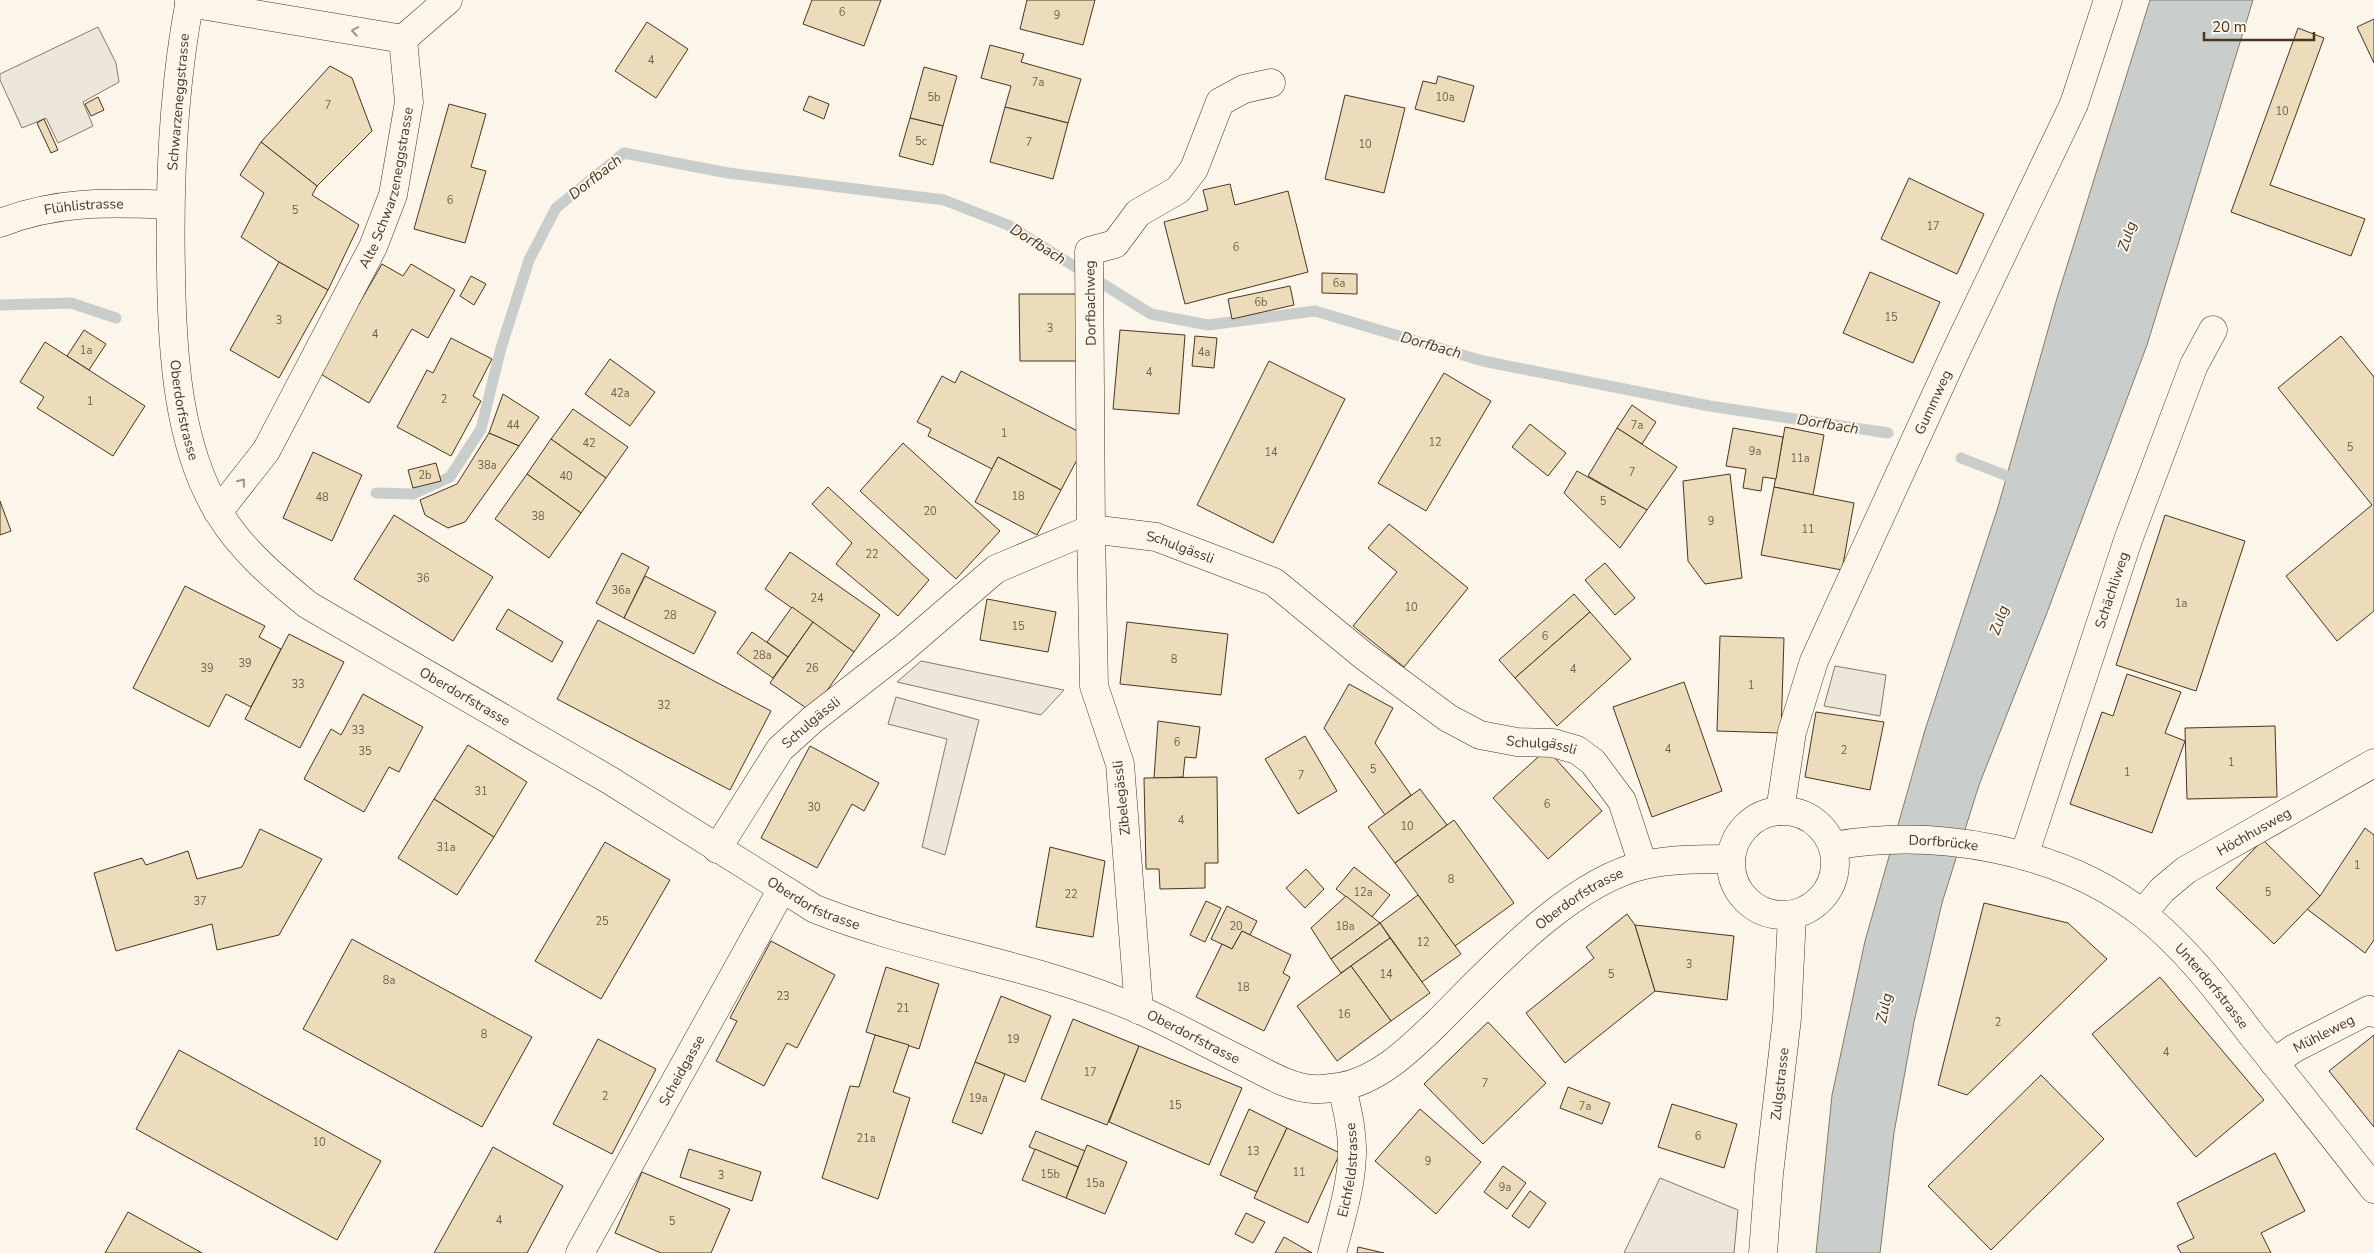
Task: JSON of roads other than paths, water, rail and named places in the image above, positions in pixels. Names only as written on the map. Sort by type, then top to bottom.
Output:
[{"type":"street","points":[[189,1],[402,39],[448,0]]},
{"type":"street","name":"Gummweg","points":[[1780,811],[1792,732],[1814,660],[1956,350],[2074,104],[2108,0]]},
{"type":"street","name":"Schwarzeneggstrasse","points":[[169,205],[178,75],[189,1]]},
{"type":"street","name":"Alte Schwarzeneggstrasse","points":[[218,512],[266,451],[373,247],[393,194],[409,102],[402,39]]},
{"type":"street","name":"Dorfbachweg","points":[[1090,529],[1091,386],[1089,251],[1115,244],[1138,212],[1178,190],[1194,169],[1220,102],[1244,89],[1271,83]]},
{"type":"street","name":"Flühlistrasse","points":[[0,223],[43,209],[76,204],[104,202],[169,205]]},
{"type":"street","name":"Oberdorfstrasse","points":[[169,205],[171,300],[180,393],[188,435],[200,475],[218,512],[236,537],[270,573],[308,605],[610,781],[815,909],[852,924],[1074,985],[1140,1010],[1259,1070],[1297,1086],[1312,1089],[1342,1087],[1390,1064],[1414,1045],[1520,942],[1562,908],[1601,881],[1643,865],[1683,859],[1731,859]]},
{"type":"street","name":"Schächliweg","points":[[2011,854],[2194,365],[2213,330]]},
{"type":"street","name":"Schulgässli","points":[[717,848],[780,749],[812,720],[903,649],[996,569],[1090,529],[1156,537],[1274,582],[1364,656],[1448,718],[1480,735],[1517,742],[1554,743],[1577,750],[1593,762],[1622,801],[1643,865]]},
{"type":"street","name":"Zibelegässli","points":[[1090,529],[1094,686],[1120,764],[1140,1010]]},
{"type":"street","name":"Höchhusweg","points":[[2142,914],[2162,890],[2186,870],[2374,763]]},
{"type":"street","points":[[1794,811],[1806,816],[1827,834],[1833,846],[1835,872],[1832,885],[1815,905],[1804,912],[1792,916],[1778,916],[1765,913],[1748,902],[1736,886],[1731,873],[1734,844],[1741,832],[1752,821],[1765,814],[1794,811]]},
{"type":"street","name":"Dorfbrücke","points":[[1833,846],[1887,839],[1941,841],[2011,854]]},
{"type":"street","name":"Unterdorfstrasse","points":[[2011,854],[2101,887],[2142,914],[2175,943],[2219,991],[2374,1189]]},
{"type":"street","name":"Scheidgasse","points":[[580,1253],[782,889]]},
{"type":"street","name":"Zulgstrasse","points":[[1763,1253],[1769,1174],[1788,1018],[1792,916]]},
{"type":"street","name":"Mühleweg","points":[[2274,1062],[2293,1049],[2369,1010],[2374,1013]]},
{"type":"street","name":"Eichfeldstrasse","points":[[1332,1253],[1349,1179],[1352,1156],[1352,1136],[1342,1087]]},
{"type":"water","name":"Zulg","points":[[2150,0],[2253,0],[2147,345],[2045,618],[1979,785],[1942,903],[1914,1022],[1894,1133],[1880,1253],[1816,1253],[1832,1095],[1865,941],[1925,730],[1998,507],[2057,298]]},
{"type":"waterway","name":"Dorfbach","points":[[376,493],[413,494],[450,477],[481,429],[501,348],[529,260],[556,208],[624,153],[728,173],[944,200],[1008,225],[1151,314],[1208,325],[1315,311],[1483,361],[1710,406],[1888,433]]},
{"type":"waterway","name":"Dorfbach","points":[[0,305],[71,303],[116,318]]},
{"type":"waterway","name":"Dorfbach","points":[[1961,458],[2020,481]]}]
